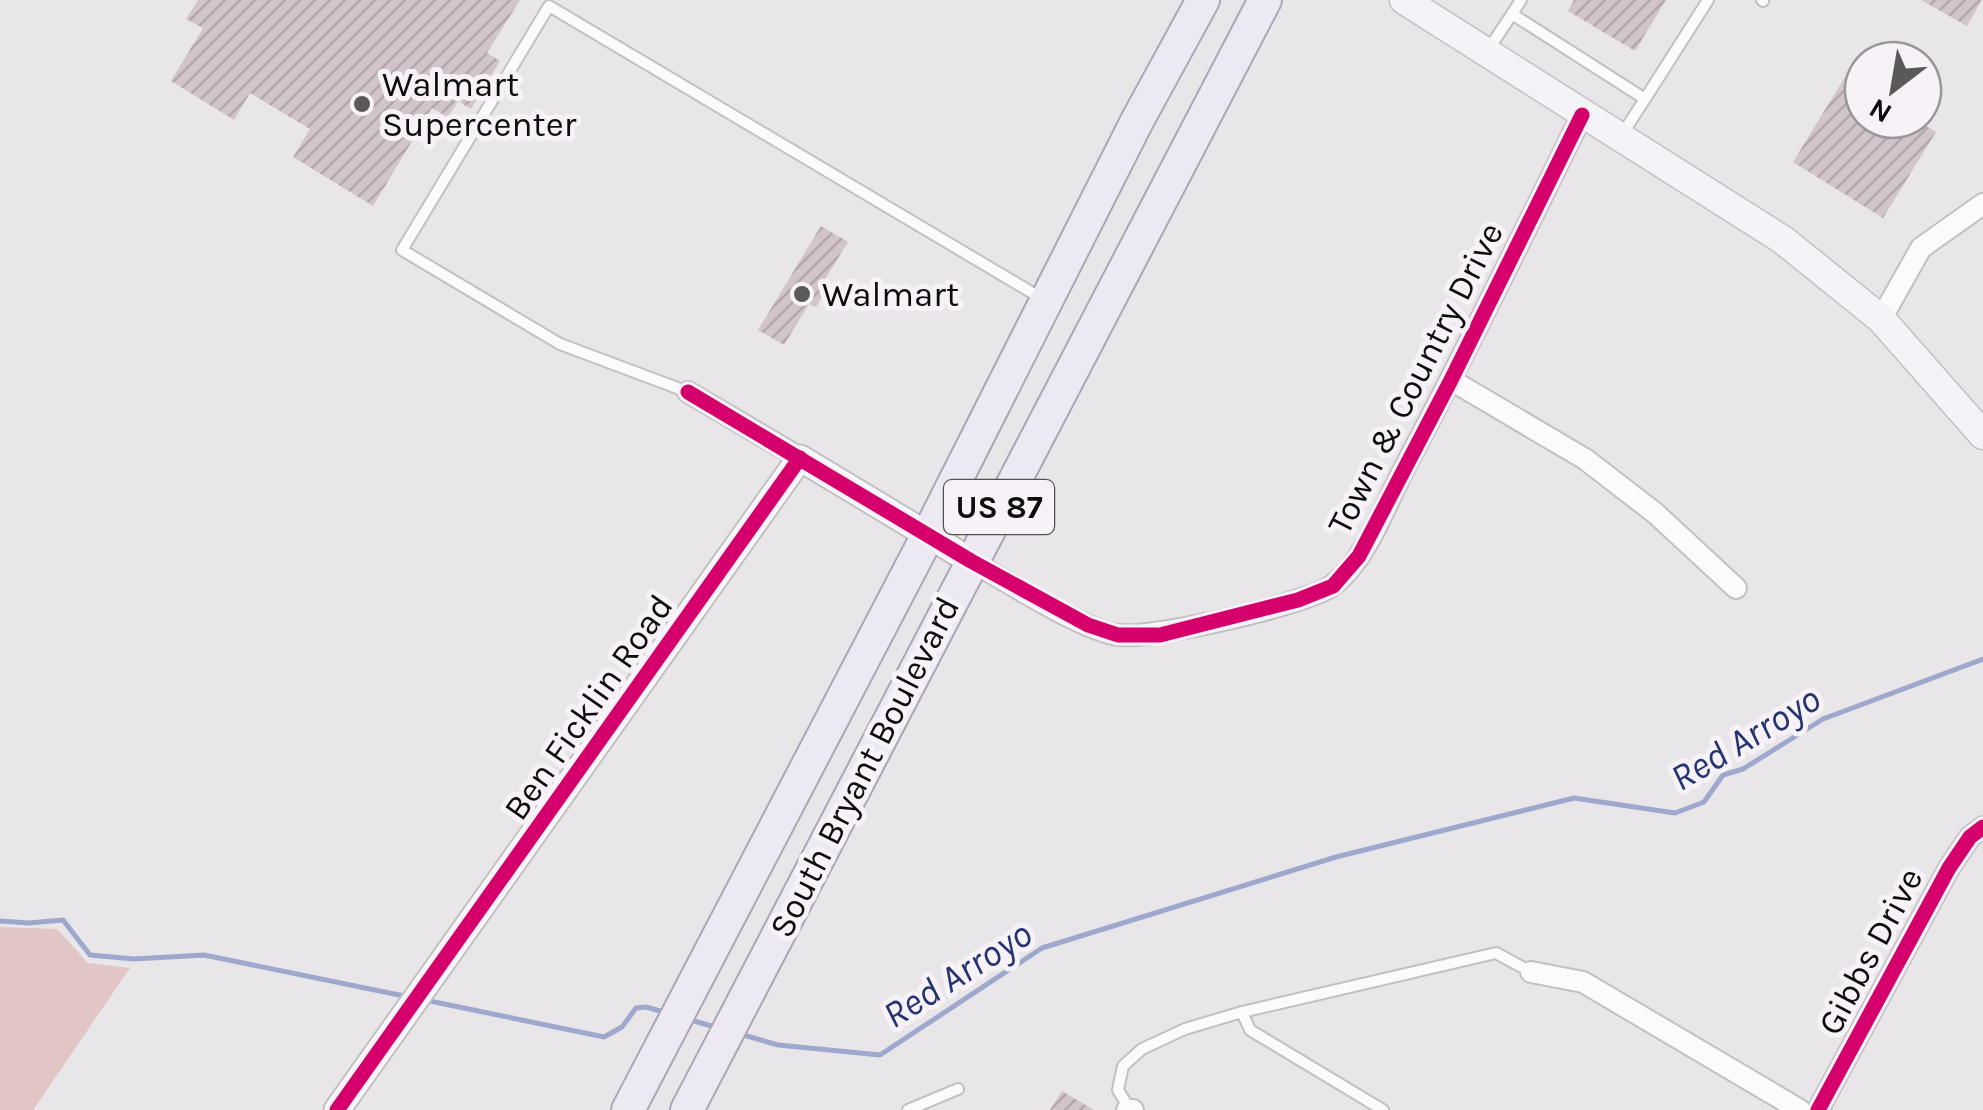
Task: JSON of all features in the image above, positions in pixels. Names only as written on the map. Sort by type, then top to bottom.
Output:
[{"type":"main road","name":"South Bryant Boulevard","points":[[631,1105],[1203,0]]},
{"type":"main road","name":"South Bryant Boulevard","points":[[687,1110],[1265,0]]},
{"type":"main road","points":[[1404,0],[1433,8],[1486,53],[1783,240],[1882,319],[1983,435]]},
{"type":"street","name":"Town & Country Drive","points":[[971,561],[1088,625],[1118,636],[1160,634],[1298,600],[1333,586],[1358,556],[1451,380],[1582,115]]},
{"type":"street","points":[[1882,319],[1921,248],[1983,204]]},
{"type":"street","points":[[1451,380],[1585,458],[1654,513],[1736,588]]},
{"type":"street","points":[[688,392],[971,561]]},
{"type":"street","name":"Ben Ficklin Road","points":[[337,1110],[800,458]]},
{"type":"street","name":"Gibbs Drive","points":[[1818,1110],[1950,868],[1970,837],[1983,827]]},
{"type":"street","points":[[1531,972],[1583,982],[1800,1110]]},
{"type":"lane","points":[[1486,53],[1520,0]]},
{"type":"lane","points":[[1620,138],[1708,0]]},
{"type":"lane","points":[[688,392],[560,344],[402,250],[550,3],[1046,302]]},
{"type":"lane","points":[[1512,14],[1645,99]]},
{"type":"lane","points":[[1130,1109],[1118,1090],[1124,1066],[1142,1049],[1185,1029],[1496,953],[1531,972]]},
{"type":"lane","points":[[1242,1012],[1250,1030],[1383,1110]]},
{"type":"lane","points":[[908,1110],[958,1089]]},
{"type":"shaded area","points":[[0,927],[57,929],[88,963],[130,968],[33,1110],[0,1110]]},
{"type":"building","name":"Walmart Supercenter","points":[[198,0],[520,0],[487,53],[500,61],[471,109],[458,101],[448,117],[432,108],[373,206],[293,157],[310,129],[250,93],[234,120],[171,81],[203,28],[186,19]]},
{"type":"building","points":[[1574,0],[1666,0],[1635,51],[1568,11]]},
{"type":"building","points":[[1921,0],[1982,0],[1967,26]]},
{"type":"building","points":[[1843,80],[1843,140],[1931,140],[1883,218],[1793,162]]},
{"type":"building","name":"Walmart","points":[[821,226],[848,242],[824,281],[830,284],[816,307],[809,304],[784,345],[758,330]]},
{"type":"building","points":[[1062,1091],[1094,1110],[1050,1110]]},
{"type":"waterway","name":"Red Arroyo","points":[[740,1034],[778,1045],[880,1055],[1042,948],[1336,857],[1574,798],[1675,813],[1704,802],[1723,775],[1743,769],[1823,719],[1983,659]]},
{"type":"waterway","name":"Red Arroyo","points":[[0,921],[63,920],[90,955],[134,959],[204,955],[409,997]]},
{"type":"waterway","name":"Red Arroyo","points":[[425,1000],[604,1037],[622,1027],[636,1008],[667,1013]]},
{"type":"waterway","name":"Red Arroyo","points":[[687,1019],[715,1027]]},
{"type":"cycle path","points":[[688,392],[971,561],[1088,625],[1118,635],[1160,635],[1298,600],[1333,586],[1359,556],[1582,115]]},
{"type":"cycle path","points":[[337,1110],[800,458]]},
{"type":"cycle path","points":[[1818,1110],[1949,868],[1970,837],[1983,827]]},
{"type":"place","name":"Walmart Supercenter","points":[[362,104]]},
{"type":"place","name":"Walmart","points":[[802,294]]}]
